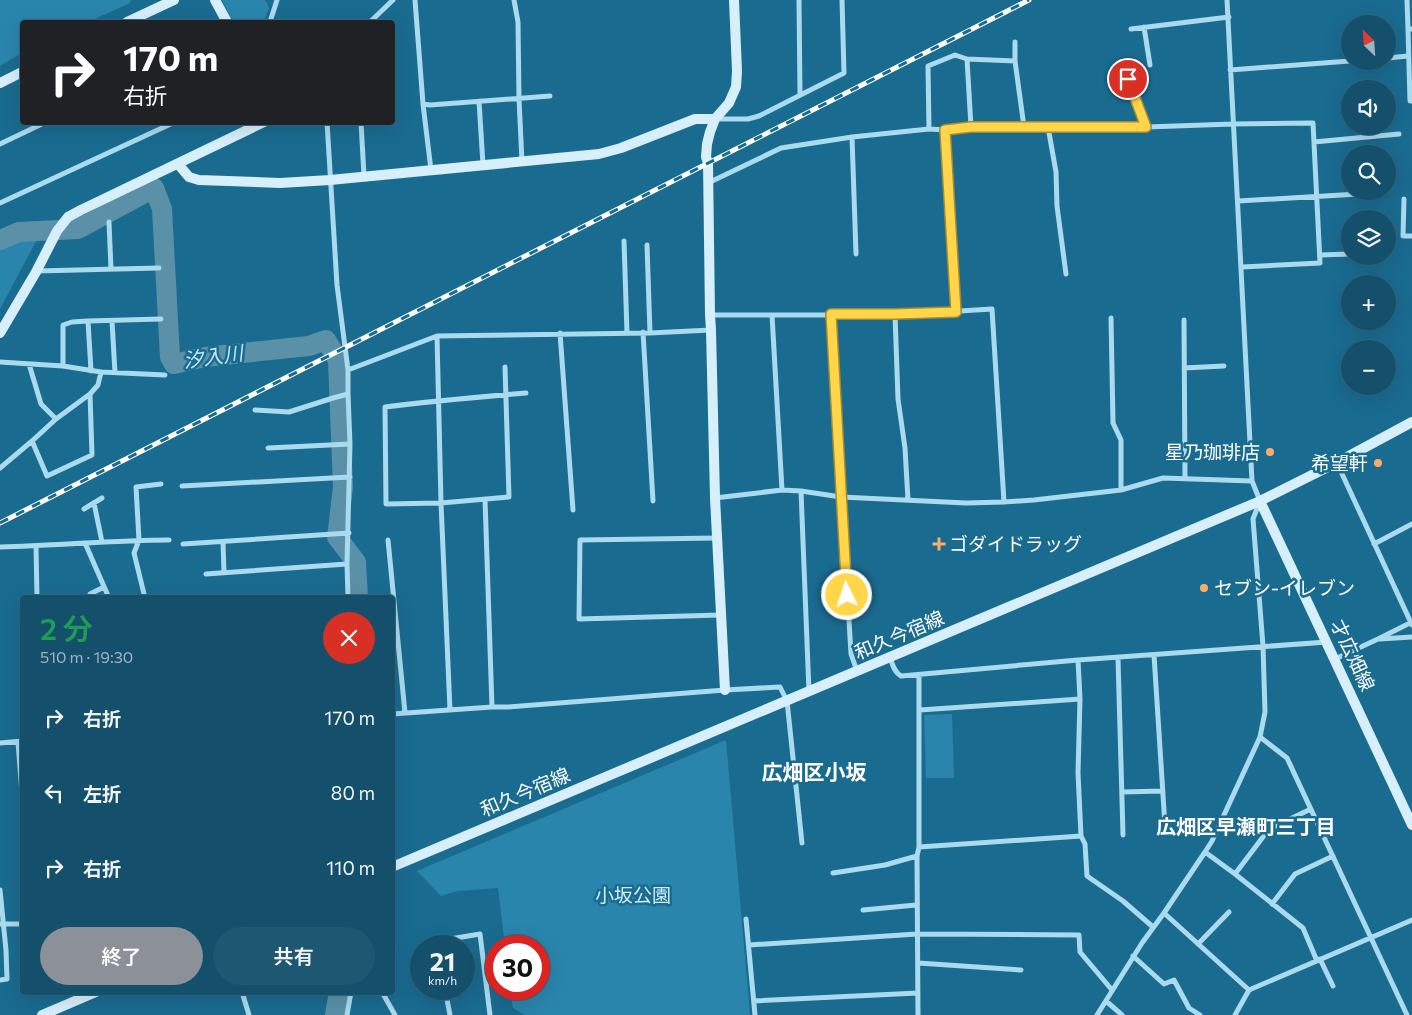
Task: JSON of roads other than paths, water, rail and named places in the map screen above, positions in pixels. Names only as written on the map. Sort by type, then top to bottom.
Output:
[{"type":"street","points":[[131,20],[174,0]]},
{"type":"street","points":[[215,0],[226,20]]},
{"type":"street","points":[[271,20],[276,0]]},
{"type":"street","points":[[372,20],[393,0]]},
{"type":"street","points":[[415,0],[423,104],[431,170]]},
{"type":"street","points":[[514,0],[518,22],[518,98],[522,162]]},
{"type":"street","points":[[724,690],[715,498],[708,163],[706,157],[707,144],[716,119],[729,103],[736,87],[734,0]]},
{"type":"street","points":[[799,0],[800,95]]},
{"type":"street","points":[[178,164],[189,177],[199,180],[280,183],[330,180],[598,154],[621,148],[695,119],[748,119],[759,116],[844,72],[842,0]]},
{"type":"street","points":[[1097,1015],[1133,956],[1164,914],[1212,841],[1260,737],[1265,712],[1263,646],[1253,519],[1260,501],[1252,481],[1227,0]]},
{"type":"street","points":[[1407,0],[1410,29],[1408,56],[1410,101],[1412,101]]},
{"type":"street","points":[[1131,29],[1229,17]]},
{"type":"street","points":[[1144,27],[1150,65]]},
{"type":"street","points":[[1015,42],[1024,127]]},
{"type":"street","points":[[929,129],[928,66],[955,55],[967,59],[1016,60]]},
{"type":"street","points":[[1396,57],[1408,56]]},
{"type":"street","points":[[967,59],[971,127]]},
{"type":"street","points":[[1230,70],[1341,62]]},
{"type":"street","points":[[1121,63],[1146,127]]},
{"type":"street","points":[[0,83],[20,73]]},
{"type":"street","points":[[423,104],[550,96]]},
{"type":"street","points":[[480,101],[484,165]]},
{"type":"street","points":[[708,184],[781,148],[852,137],[929,129],[1313,123],[1320,263],[1242,267]]},
{"type":"street","points":[[0,144],[40,125]]},
{"type":"street","points":[[0,203],[169,125]]},
{"type":"street","points":[[0,333],[36,272],[57,231],[68,217],[258,125]]},
{"type":"street","points":[[327,125],[337,285],[348,370],[350,444],[348,595]]},
{"type":"street","points":[[361,125],[364,176]]},
{"type":"street","points":[[1048,127],[1056,172],[1056,206],[1066,274]]},
{"type":"street","points":[[945,130],[956,312]]},
{"type":"street","points":[[1314,142],[1399,134]]},
{"type":"street","points":[[852,137],[856,254]]},
{"type":"street","points":[[1238,201],[1341,195]]},
{"type":"street","points":[[1404,199],[1403,236],[1412,236]]},
{"type":"street","points":[[109,222],[111,269]]},
{"type":"street","points":[[624,241],[627,333]]},
{"type":"street","points":[[647,245],[650,333]]},
{"type":"street","points":[[1320,255],[1341,254]]},
{"type":"street","points":[[36,272],[160,268]]},
{"type":"street","points":[[710,315],[895,314],[992,309],[1004,502]]},
{"type":"street","points":[[831,314],[850,654],[857,671]]},
{"type":"street","points":[[895,314],[898,399],[905,448],[908,500]]},
{"type":"street","points":[[772,315],[782,490]]},
{"type":"street","points":[[1111,318],[1113,423],[1121,440],[1121,490]]},
{"type":"street","points":[[63,366],[63,325],[72,322],[88,321],[161,319]]},
{"type":"street","points":[[1184,320],[1185,478]]},
{"type":"street","points":[[88,321],[91,371]]},
{"type":"street","points":[[112,321],[115,373]]},
{"type":"street","points":[[348,370],[437,336],[650,333],[711,330]]},
{"type":"street","points":[[643,332],[653,501]]},
{"type":"street","points":[[560,333],[573,510]]},
{"type":"street","points":[[437,336],[441,503],[450,710]]},
{"type":"street","points":[[0,362],[63,366],[101,372],[164,375]]},
{"type":"street","points":[[29,364],[41,404],[56,418]]},
{"type":"street","points":[[1184,368],[1224,366]]},
{"type":"street","points":[[504,367],[505,395],[509,497],[441,503],[386,504],[385,407],[438,400],[505,395],[526,393]]},
{"type":"street","points":[[0,468],[56,418],[90,394],[98,385],[101,372]]},
{"type":"street","points":[[32,441],[47,476],[92,456],[90,394]]},
{"type":"street","points":[[255,410],[289,412],[348,394]]},
{"type":"street","name":"和久今宿線","points":[[395,866],[1260,501],[1412,422]]},
{"type":"street","points":[[268,448],[350,444]]},
{"type":"street","points":[[1335,659],[1412,623],[1336,463]]},
{"type":"street","points":[[182,486],[349,477]]},
{"type":"street","points":[[715,498],[782,490],[841,497],[966,503],[1004,502],[1121,490],[1163,478],[1252,481]]},
{"type":"street","points":[[144,595],[134,553],[139,540],[136,487],[161,484]]},
{"type":"street","points":[[801,491],[809,692]]},
{"type":"street","points":[[84,509],[102,498]]},
{"type":"street","points":[[485,500],[492,707]]},
{"type":"street","name":"才広畑線","points":[[1260,501],[1412,825]]},
{"type":"street","points":[[94,503],[102,542]]},
{"type":"street","points":[[1374,544],[1412,524]]},
{"type":"street","points":[[183,544],[349,533]]},
{"type":"street","points":[[717,538],[580,540],[579,619],[721,615]]},
{"type":"street","points":[[0,547],[169,540]]},
{"type":"street","points":[[388,540],[393,595]]},
{"type":"street","points":[[223,542],[224,572]]},
{"type":"street","points":[[85,543],[108,595]]},
{"type":"street","points":[[36,546],[37,595]]},
{"type":"street","points":[[206,574],[347,564]]},
{"type":"street","points":[[90,595],[104,587]]},
{"type":"street","points":[[395,611],[405,713]]},
{"type":"street","points":[[1378,639],[1412,638]]},
{"type":"street","points":[[890,658],[894,669],[901,676],[1078,660],[1327,642]]},
{"type":"street","points":[[1154,655],[1165,826]]},
{"type":"street","points":[[1118,658],[1123,835]]},
{"type":"street","points":[[1078,660],[1080,699],[1078,773],[1081,836],[1085,844],[1087,876],[1123,901],[1153,927]]},
{"type":"street","points":[[918,1015],[916,905],[917,856],[919,847],[919,675]]},
{"type":"street","points":[[395,714],[780,687],[787,701],[802,844]]},
{"type":"street","points":[[920,710],[1080,699]]},
{"type":"street","points":[[1260,737],[1287,758],[1407,1015]]},
{"type":"street","points":[[0,742],[20,741]]},
{"type":"street","points":[[1122,792],[1163,791]]},
{"type":"street","points":[[1235,874],[1269,829],[1311,809]]},
{"type":"street","points":[[919,847],[1081,836]]},
{"type":"street","points":[[1205,852],[1303,928],[1333,986]]},
{"type":"street","points":[[833,873],[884,865],[917,856]]},
{"type":"street","points":[[1272,904],[1295,874],[1333,856]]},
{"type":"street","points":[[0,890],[1,924],[6,950],[6,980],[0,980]]},
{"type":"street","points":[[863,910],[916,905]]},
{"type":"street","points":[[1198,944],[1229,912]]},
{"type":"street","points":[[1164,914],[1249,990]]},
{"type":"street","points":[[746,919],[755,1015]]},
{"type":"street","points":[[1235,1015],[1249,990],[1412,920]]},
{"type":"street","points":[[1,924],[20,924]]},
{"type":"street","points":[[474,935],[480,934],[490,1015]]},
{"type":"street","points":[[749,945],[917,934],[1079,935],[1080,952],[1112,990]]},
{"type":"street","points":[[1133,956],[1164,984],[1174,980],[1188,1008],[1200,1015]]},
{"type":"street","points":[[918,962],[1021,970]]},
{"type":"street","points":[[754,1001],[918,993]]},
{"type":"street","points":[[42,1015],[89,995]]},
{"type":"street","points":[[243,995],[249,1015]]},
{"type":"street","points":[[347,1015],[350,995]]},
{"type":"street","points":[[384,995],[395,1015]]},
{"type":"street","points":[[447,1000],[450,1015]]},
{"type":"street","points":[[1106,1001],[1122,1015]]},
{"type":"waterway","name":"汐入川","points":[[0,240],[19,232],[78,229],[154,188],[162,209],[170,357],[174,364],[205,357],[309,346],[326,340],[338,360],[343,487],[337,537],[356,562],[358,595]]},
{"type":"waterway","name":"汐入川","points":[[335,1015],[338,995]]},
{"type":"railway","points":[[0,523],[1029,0]]},
{"type":"place","name":"星乃珈琲店","points":[[1270,452]]},
{"type":"place","name":"希望軒","points":[[1378,463]]},
{"type":"place","name":"ゴダイドラッグ","points":[[939,544]]},
{"type":"place","name":"セブン-イレブン","points":[[1204,588]]},
{"type":"district","name":"広畑区小坂","points":[[814,773]]},
{"type":"district","name":"広畑区早瀬町三丁目","points":[[1246,827]]},
{"type":"park label","name":"小坂公園","points":[[633,895]]}]
